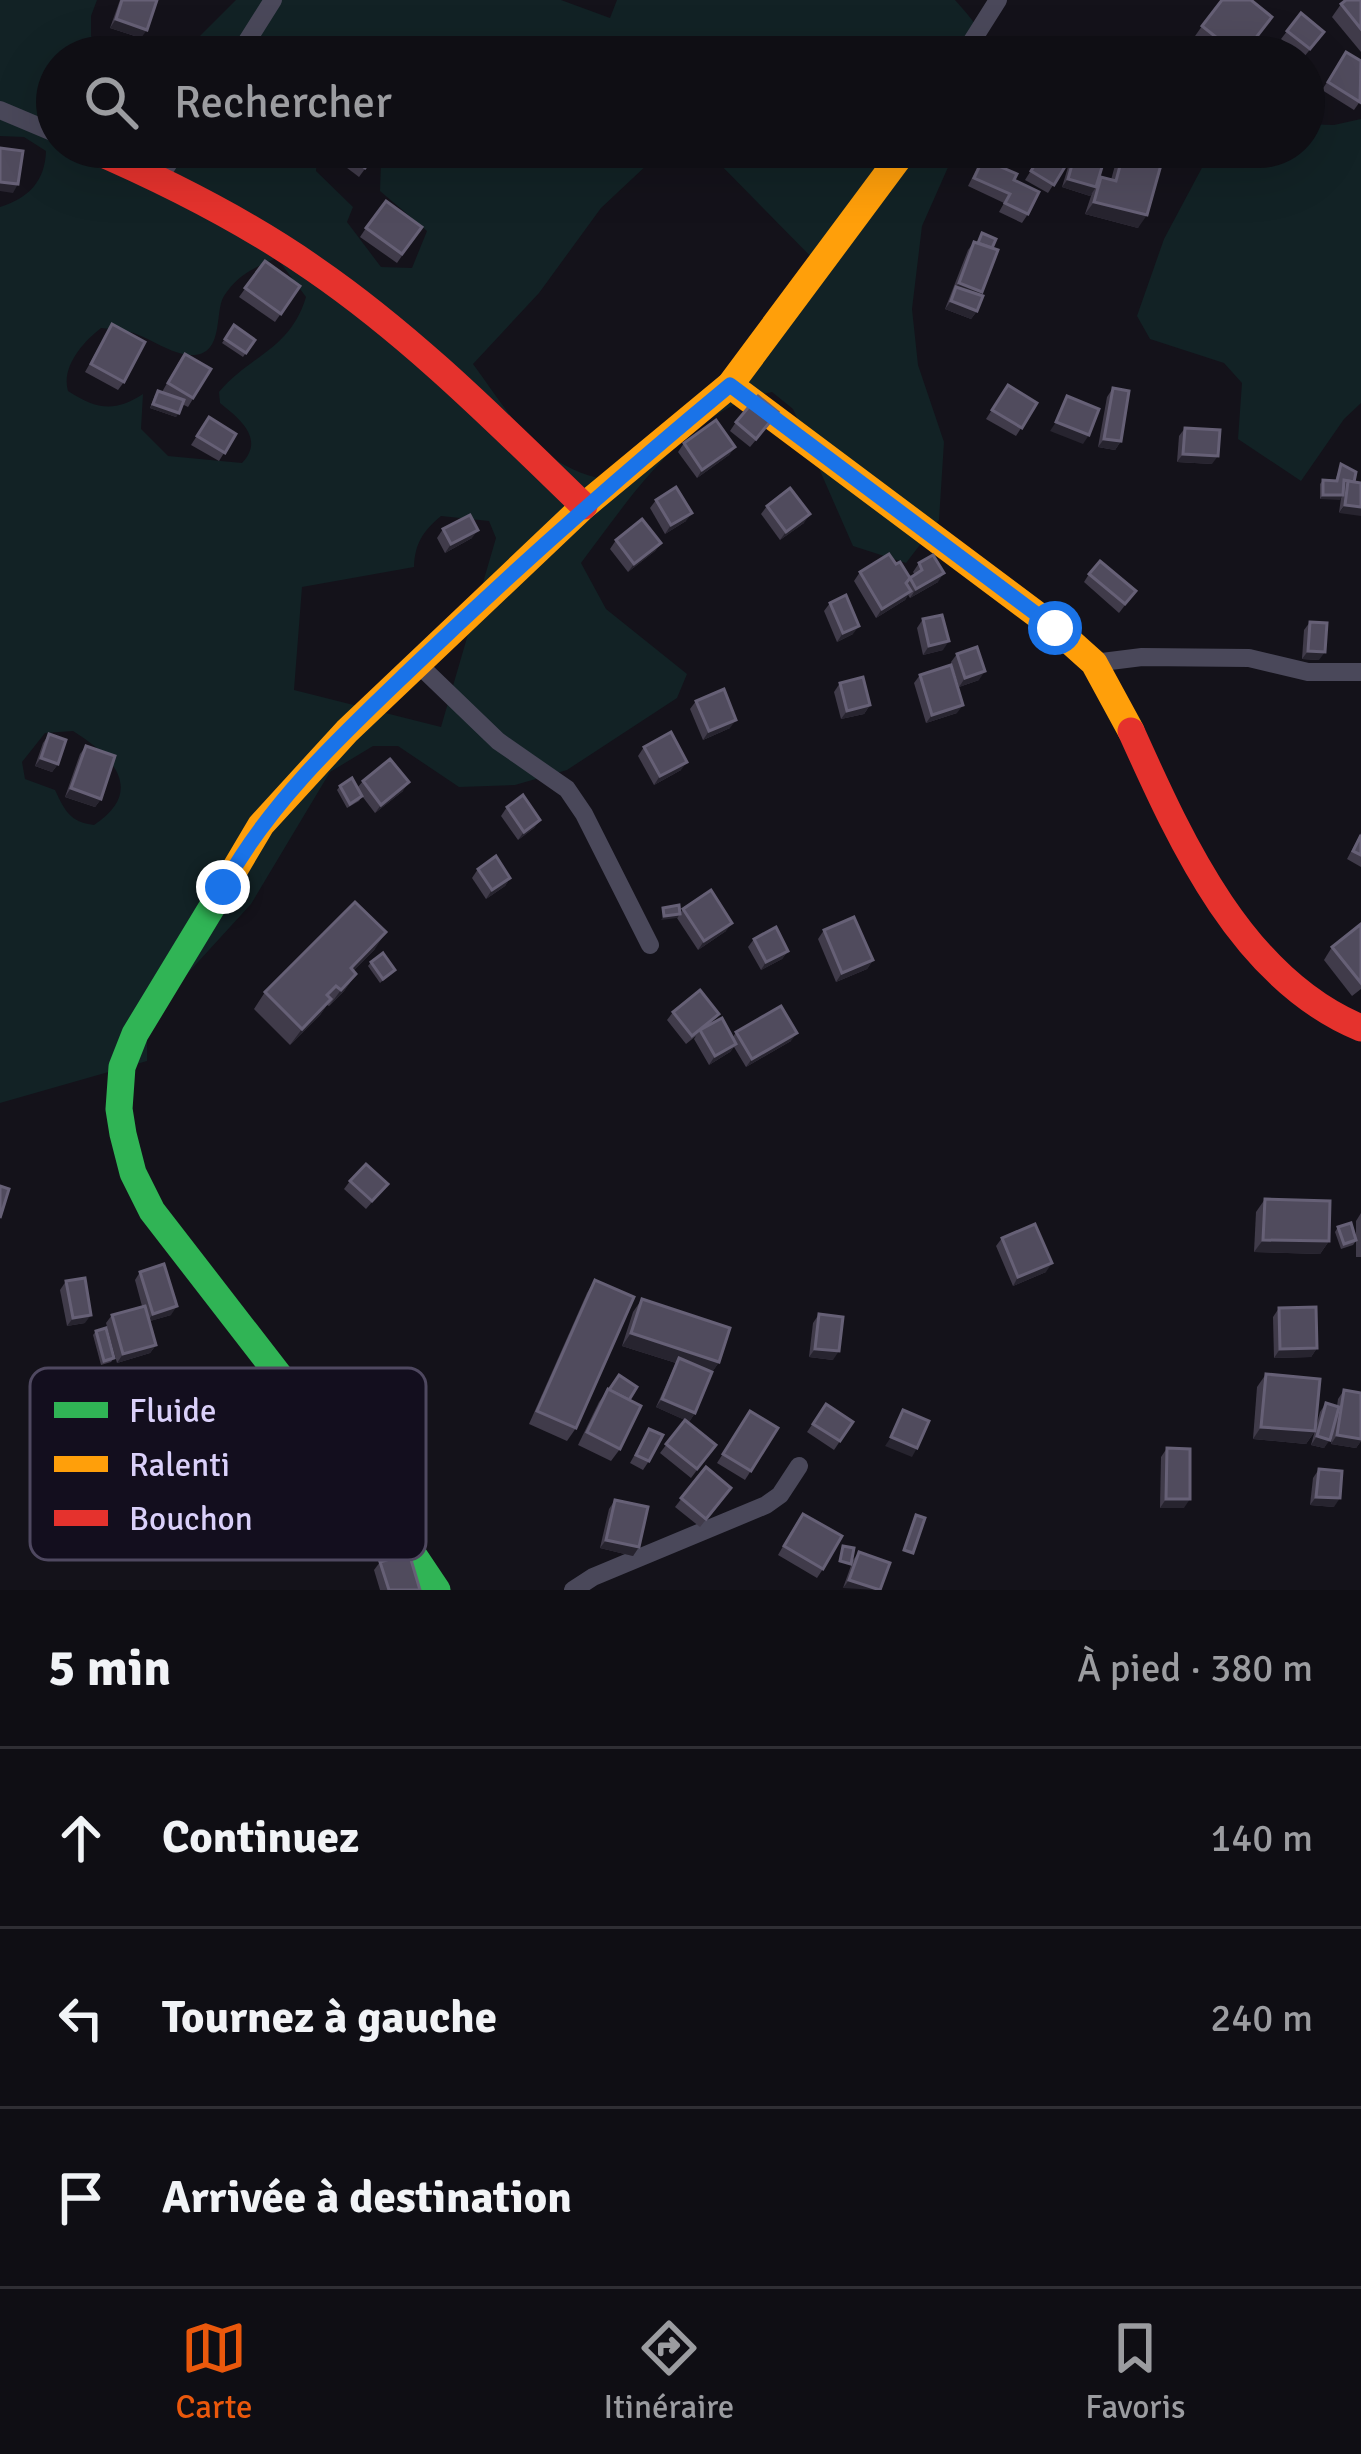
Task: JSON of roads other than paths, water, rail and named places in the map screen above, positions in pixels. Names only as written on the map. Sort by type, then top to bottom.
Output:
[{"type":"street","points":[[250,36],[273,0]]},
{"type":"street","points":[[975,36],[998,0]]},
{"type":"street","points":[[0,110],[36,125]]},
{"type":"street","points":[[130,168],[269,239],[363,306],[448,378],[584,506]]},
{"type":"street","points":[[157,181],[165,168]]},
{"type":"street","points":[[274,1368],[152,1210],[133,1173],[119,1109],[122,1067],[135,1034],[261,825],[295,784],[584,506],[730,385],[891,168]]},
{"type":"street","points":[[730,385],[1055,628],[1094,663],[1114,694],[1164,805],[1236,926],[1279,976],[1334,1017],[1361,1028]]},
{"type":"street","points":[[1094,663],[1142,657],[1249,658],[1308,672],[1361,672]]},
{"type":"street","points":[[417,663],[497,741],[567,789],[650,945]]},
{"type":"street","points":[[573,1590],[593,1577],[766,1505],[780,1495],[799,1466]]},
{"type":"street","points":[[417,1560],[437,1590]]}]
